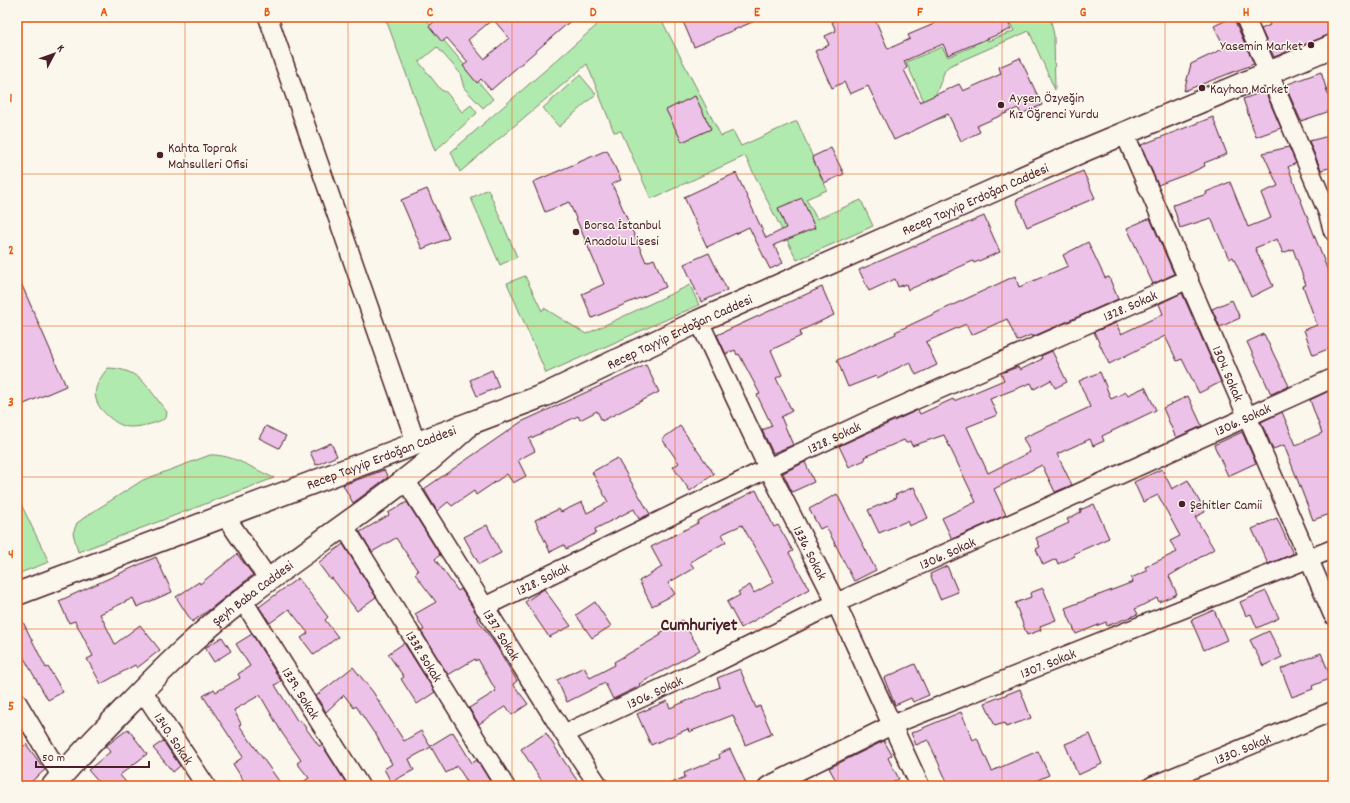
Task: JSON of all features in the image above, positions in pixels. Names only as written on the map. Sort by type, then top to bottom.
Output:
[{"type":"street","points":[[268,17],[416,444]]},
{"type":"street","points":[[1246,17],[1330,212],[1333,231]]},
{"type":"street","name":"Recep Tayyip Erdoğan Caddesi","points":[[17,594],[472,422],[545,396],[699,321],[1124,132],[1333,46]]},
{"type":"street","name":"1304. Sokak","points":[[1124,132],[1189,279],[1333,615]]},
{"type":"street","name":"1328. Sokak","points":[[484,607],[768,468],[965,377],[1189,279]]},
{"type":"street","name":"1336. Sokak","points":[[699,321],[768,468],[836,603],[920,786]]},
{"type":"street","name":"1306. Sokak","points":[[564,734],[836,603],[1248,418],[1333,378]]},
{"type":"street","name":"Şeyh Baba Caddesi","points":[[57,781],[142,690],[195,639],[242,600],[406,481],[472,422]]},
{"type":"street","name":"1337. Sokak","points":[[406,481],[564,734],[599,786]]},
{"type":"street","points":[[225,516],[269,580]]},
{"type":"street","name":"1338. Sokak","points":[[344,526],[505,786]]},
{"type":"street","name":"1307. Sokak","points":[[768,786],[892,725],[1333,549]]},
{"type":"street","name":"1339. Sokak","points":[[242,600],[360,786]]},
{"type":"street","name":"1340. Sokak","points":[[142,690],[206,786]]},
{"type":"street","points":[[17,702],[57,781]]},
{"type":"street","name":"1330. Sokak","points":[[1152,786],[1333,711]]},
{"type":"green space","points":[[385,17],[424,17],[493,99],[483,108],[464,88],[460,73],[437,47],[419,62],[441,90],[446,92],[462,112],[471,105],[477,113],[435,151]]},
{"type":"green space","points":[[599,17],[660,17],[721,136],[733,131],[741,146],[797,121],[827,190],[806,199],[817,219],[861,200],[873,226],[797,260],[745,156],[651,199],[621,131],[614,132],[587,64],[460,172],[451,152],[596,26]]},
{"type":"green space","points":[[1050,17],[1054,35],[1055,90],[1029,31],[949,66],[945,70],[936,94],[945,117],[933,121],[906,62],[942,47],[948,57],[974,46],[970,35],[982,30],[988,41],[1014,31],[1008,18]]},
{"type":"green space","points":[[580,75],[596,94],[559,127],[543,108]]},
{"type":"green space","points":[[488,189],[517,257],[500,265],[471,198]]},
{"type":"green space","points":[[525,276],[542,311],[544,308],[586,334],[690,285],[699,305],[546,373],[507,283]]},
{"type":"green space","points":[[108,368],[120,369],[137,376],[149,388],[167,412],[166,418],[158,422],[128,427],[109,417],[98,405],[95,393],[99,381]]},
{"type":"green space","points":[[210,455],[218,455],[235,459],[274,478],[78,552],[73,533],[77,523],[143,480]]},
{"type":"green space","points":[[17,496],[49,562],[17,574]]},
{"type":"building","points":[[440,17],[575,17],[491,90],[481,79],[477,83],[463,66],[468,62],[447,38],[442,42],[429,26]],"holes":[[[493,19],[509,38],[484,59],[468,40]]]},
{"type":"building","points":[[681,17],[764,17],[694,47]]},
{"type":"building","points":[[843,17],[874,17],[888,49],[910,39],[908,35],[934,24],[931,17],[1006,17],[1011,29],[948,55],[943,44],[904,61],[907,68],[904,70],[920,102],[959,84],[963,91],[1001,74],[999,67],[1020,58],[1042,105],[1021,114],[1018,108],[977,126],[980,132],[961,141],[948,114],[894,140],[868,86],[850,94],[844,82],[832,88],[815,51],[829,45],[825,36],[836,31],[832,22]]},
{"type":"building","points":[[1233,17],[1254,64],[1184,91],[1191,64],[1225,48],[1214,26]]},
{"type":"building","points":[[1266,17],[1333,17],[1333,33],[1274,57],[1261,29],[1270,25]]},
{"type":"building","points":[[1321,72],[1333,110],[1301,121],[1285,85]]},
{"type":"building","points":[[1265,91],[1281,128],[1256,137],[1243,99]]},
{"type":"building","points":[[695,96],[711,129],[682,142],[666,110]]},
{"type":"building","points":[[1213,117],[1227,154],[1204,163],[1205,166],[1190,173],[1158,185],[1141,145]]},
{"type":"building","points":[[1333,135],[1333,167],[1321,170],[1309,141]]},
{"type":"building","points":[[1289,147],[1296,163],[1288,167],[1333,284],[1333,347],[1313,355],[1304,330],[1317,325],[1303,286],[1306,285],[1293,249],[1283,253],[1277,239],[1255,248],[1273,286],[1251,297],[1233,257],[1229,259],[1211,218],[1180,228],[1173,205],[1207,194],[1206,192],[1230,182],[1248,227],[1271,218],[1261,193],[1278,186],[1263,153]]},
{"type":"building","points":[[831,148],[844,174],[824,183],[812,157]]},
{"type":"building","points":[[607,150],[621,180],[612,184],[646,262],[654,259],[666,287],[592,318],[582,294],[604,284],[569,202],[545,212],[533,182]]},
{"type":"building","points":[[1083,171],[1095,198],[1027,227],[1016,200]]},
{"type":"building","points":[[736,173],[766,238],[786,228],[778,208],[802,198],[815,228],[774,245],[783,263],[770,269],[749,227],[707,247],[684,197]]},
{"type":"building","points":[[427,189],[449,238],[422,249],[401,200]]},
{"type":"building","points":[[984,216],[1000,252],[974,263],[973,261],[908,290],[906,284],[898,287],[895,279],[869,291],[859,270]]},
{"type":"building","points":[[1150,218],[1174,274],[1153,284],[1127,228]]},
{"type":"building","points":[[1088,242],[1105,278],[1109,277],[1118,299],[1032,337],[1031,335],[1017,341],[1007,319],[971,335],[966,324],[926,342],[937,365],[916,375],[910,362],[877,378],[876,376],[848,387],[837,360],[896,334],[895,332],[1015,276],[1019,287],[1068,266],[1063,255]]},
{"type":"building","points":[[709,253],[727,290],[701,302],[684,264]]},
{"type":"building","points":[[17,274],[66,386],[17,407]]},
{"type":"building","points":[[822,287],[834,315],[800,331],[801,336],[771,350],[782,375],[776,378],[792,411],[781,417],[793,445],[773,453],[762,430],[772,426],[757,395],[760,394],[739,354],[737,355],[735,350],[726,354],[717,335]]},
{"type":"building","points":[[1182,293],[1221,382],[1199,393],[1182,359],[1177,361],[1165,336],[1109,364],[1094,332],[1116,323],[1121,334],[1163,314],[1159,304]]},
{"type":"building","points":[[1232,300],[1240,318],[1220,327],[1212,309]]},
{"type":"building","points":[[1264,334],[1289,386],[1271,394],[1247,342]]},
{"type":"building","points":[[1052,351],[1067,382],[1055,388],[1051,380],[1034,389],[1031,383],[990,399],[997,415],[967,427],[988,473],[1030,452],[1023,438],[1090,407],[1079,381],[1100,372],[1111,399],[1126,392],[1128,395],[1145,387],[1156,410],[1102,436],[1104,441],[1093,446],[1090,439],[1057,454],[1072,485],[1055,492],[1042,465],[994,489],[1006,515],[952,539],[942,518],[976,502],[944,435],[912,446],[910,441],[906,443],[904,440],[864,457],[865,460],[849,467],[839,446],[918,410],[920,414],[953,399],[954,401],[1004,380],[1001,373],[1018,367],[1020,370],[1042,359],[1041,356]]},
{"type":"building","points":[[646,365],[659,392],[602,421],[597,411],[580,420],[578,416],[529,439],[535,451],[518,460],[526,476],[513,483],[507,474],[476,495],[474,491],[452,506],[448,502],[437,511],[424,489],[521,422]]},
{"type":"building","points":[[492,370],[499,387],[477,396],[470,380]]},
{"type":"building","points":[[1329,391],[1333,403],[1333,513],[1313,520],[1284,445],[1273,449],[1261,422],[1282,412],[1296,445],[1322,433],[1310,400]]},
{"type":"building","points":[[1188,396],[1202,426],[1176,438],[1163,408]]},
{"type":"building","points":[[266,426],[286,436],[279,448],[259,438]]},
{"type":"building","points":[[680,426],[714,474],[690,491],[673,467],[679,463],[662,439]]},
{"type":"building","points":[[1242,432],[1256,463],[1228,476],[1214,445]]},
{"type":"building","points":[[331,443],[337,456],[316,465],[310,452]]},
{"type":"building","points":[[617,458],[650,514],[639,519],[634,509],[595,529],[596,533],[576,544],[566,549],[564,545],[550,552],[535,520],[559,509],[561,512],[582,502],[587,513],[608,502],[592,472]]},
{"type":"building","points":[[805,462],[814,482],[792,492],[783,473]]},
{"type":"building","points":[[1162,469],[1172,489],[1188,480],[1205,512],[1195,517],[1214,549],[1169,576],[1177,594],[1159,602],[1157,598],[1135,609],[1138,614],[1107,626],[1106,622],[1076,634],[1065,608],[1133,582],[1131,578],[1147,571],[1145,567],[1177,552],[1170,541],[1180,536],[1158,495],[1143,502],[1134,482]]},
{"type":"building","points":[[384,470],[388,477],[353,503],[343,485]]},
{"type":"building","points":[[914,487],[928,518],[909,526],[907,521],[879,533],[868,510],[896,498],[895,495]]},
{"type":"building","points":[[756,490],[774,527],[778,525],[793,551],[789,553],[809,589],[741,628],[727,602],[740,595],[738,592],[750,585],[754,593],[774,582],[742,525],[722,534],[726,542],[690,562],[694,568],[668,583],[675,594],[652,606],[639,581],[662,567],[651,547],[698,523],[697,521]]},
{"type":"building","points":[[837,494],[876,570],[854,581],[826,526],[820,529],[809,509]]},
{"type":"building","points":[[407,502],[440,555],[435,559],[458,591],[461,589],[478,616],[476,617],[497,647],[517,681],[513,684],[528,704],[512,715],[506,706],[479,724],[469,708],[496,691],[478,659],[476,661],[475,659],[448,675],[421,631],[424,630],[415,614],[436,602],[415,574],[418,571],[396,538],[372,552],[360,532],[389,515],[388,513]]},
{"type":"building","points":[[1094,504],[1109,538],[1073,554],[1075,556],[1058,564],[1056,559],[1043,565],[1036,549],[1040,547],[1036,538],[1069,523],[1067,519],[1081,512],[1080,510]]},
{"type":"building","points":[[1277,518],[1293,554],[1268,564],[1252,529]]},
{"type":"building","points":[[487,525],[501,553],[479,564],[464,537]]},
{"type":"building","points":[[343,544],[376,597],[357,611],[332,578],[330,579],[318,563]]},
{"type":"building","points":[[237,554],[253,575],[192,622],[176,597],[199,582],[200,584]]},
{"type":"building","points":[[156,557],[172,592],[137,607],[133,598],[100,614],[115,644],[140,625],[160,650],[137,668],[135,665],[101,684],[87,659],[93,656],[75,621],[69,623],[59,601]]},
{"type":"building","points":[[947,566],[958,592],[940,599],[930,574]]},
{"type":"building","points":[[298,578],[328,617],[325,620],[338,637],[314,655],[301,638],[308,633],[289,609],[270,623],[259,607]]},
{"type":"building","points":[[1043,588],[1056,620],[1040,626],[1041,630],[1027,635],[1015,603],[1031,597],[1030,593]]},
{"type":"building","points":[[544,589],[571,626],[549,637],[525,602]]},
{"type":"building","points":[[1266,591],[1279,618],[1257,628],[1251,614],[1246,616],[1240,602]]},
{"type":"building","points":[[595,602],[611,626],[592,638],[576,615]]},
{"type":"building","points":[[17,610],[46,668],[48,667],[63,692],[48,700],[21,653],[17,655]]},
{"type":"building","points":[[1214,610],[1227,640],[1204,650],[1191,620]]},
{"type":"building","points":[[682,620],[700,650],[639,684],[640,686],[613,699],[605,683],[567,702],[557,680],[584,667],[590,678],[615,665],[614,662],[661,635],[660,633]]},
{"type":"building","points":[[1269,631],[1282,657],[1263,666],[1250,640]]},
{"type":"building","points":[[252,634],[281,681],[275,685],[298,722],[300,720],[319,746],[322,745],[348,786],[297,786],[309,778],[297,763],[301,760],[282,733],[260,695],[234,710],[241,724],[239,725],[279,781],[272,786],[247,786],[233,764],[243,757],[203,696],[214,689],[216,692],[240,678],[238,674],[250,666],[236,644]]},
{"type":"building","points":[[222,637],[231,651],[214,662],[205,648]]},
{"type":"building","points":[[404,643],[435,692],[417,704],[401,679],[404,677],[388,654]]},
{"type":"building","points":[[1321,653],[1331,678],[1312,686],[1313,689],[1292,697],[1281,669]]},
{"type":"building","points":[[915,664],[929,695],[913,702],[911,698],[895,705],[884,678]]},
{"type":"building","points":[[353,667],[373,692],[404,741],[421,731],[430,746],[453,732],[472,763],[477,760],[493,786],[470,786],[457,766],[446,773],[431,747],[409,759],[414,770],[391,782],[384,769],[392,764],[375,733],[356,706],[354,708],[344,695],[326,712],[316,696]]},
{"type":"building","points":[[740,669],[756,708],[760,706],[772,734],[745,745],[733,715],[689,732],[688,729],[651,745],[637,714],[667,701],[670,708],[720,687],[717,678]]},
{"type":"building","points":[[1020,689],[1031,718],[1006,727],[1004,723],[995,726],[985,703]]},
{"type":"building","points":[[961,712],[973,740],[977,738],[992,771],[1038,751],[1049,775],[1033,782],[1035,786],[949,786],[928,740],[916,745],[911,733]]},
{"type":"building","points":[[128,729],[147,754],[120,775],[129,786],[102,786],[88,770],[110,752],[106,746]]},
{"type":"building","points":[[546,733],[581,786],[546,786],[539,777],[521,749]]},
{"type":"building","points":[[1090,734],[1102,764],[1078,775],[1065,744]]},
{"type":"building","points":[[163,741],[180,766],[173,772],[153,748]]},
{"type":"building","points":[[884,741],[892,755],[888,758],[899,779],[886,786],[839,786],[829,768]]},
{"type":"building","points":[[26,744],[45,770],[26,786],[17,786],[17,752]]},
{"type":"building","points":[[730,749],[746,783],[740,786],[665,786],[685,777],[684,773],[720,758],[719,754]]},
{"type":"place","name":"Yasemin Market","points":[[1311,45]]},
{"type":"place","name":"Kayhan Market","points":[[1202,88]]},
{"type":"place","name":"Ayşen Özyeğin Kız Öğrenci Yurdu","points":[[1001,105]]},
{"type":"place","name":"Kahta Toprak Mahsulleri Ofisi","points":[[160,155]]},
{"type":"place","name":"Borsa İstanbul Anadolu Lisesi","points":[[576,232]]},
{"type":"place","name":"Şehitler Camii","points":[[1182,504]]},
{"type":"district","name":"Cumhuriyet","points":[[699,624]]}]
